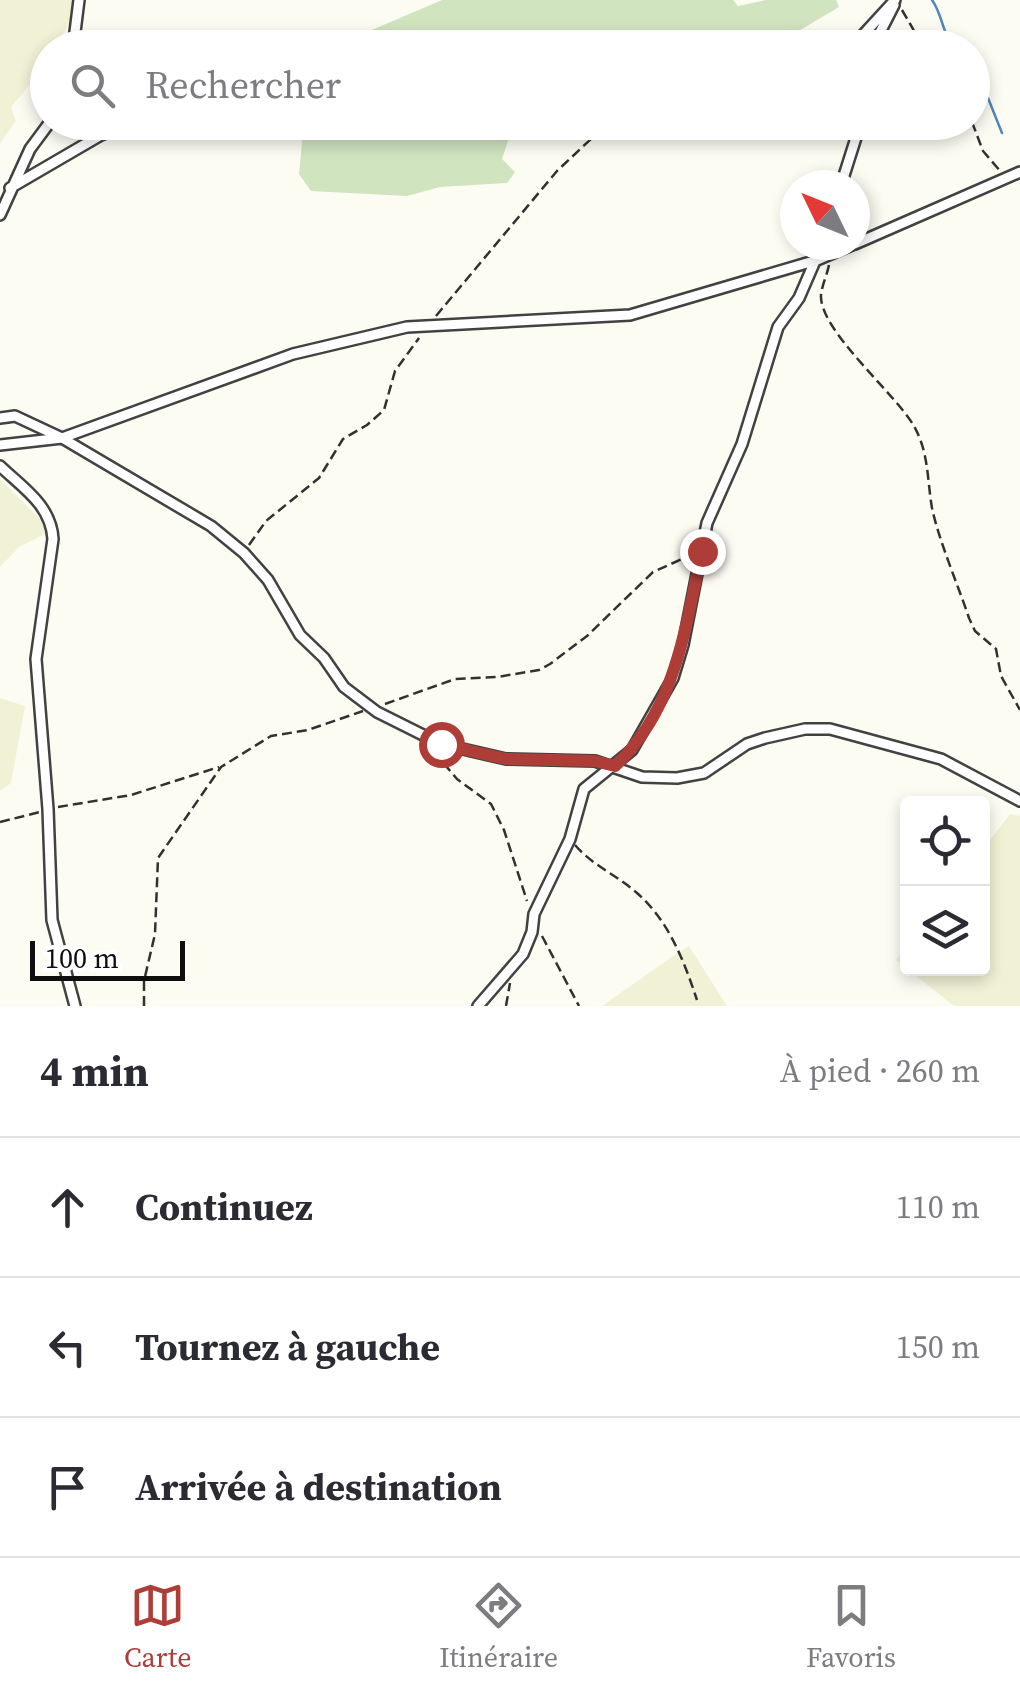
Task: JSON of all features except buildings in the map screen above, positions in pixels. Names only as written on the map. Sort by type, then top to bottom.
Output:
[{"type":"street","points":[[75,30],[79,0]]},
{"type":"street","points":[[868,30],[896,0]]},
{"type":"street","points":[[881,30],[896,0]]},
{"type":"street","points":[[0,214],[37,140]]},
{"type":"street","points":[[10,188],[94,140]]},
{"type":"street","points":[[847,170],[856,140]]},
{"type":"street","points":[[870,237],[1020,172]]},
{"type":"street","points":[[0,445],[62,438],[292,354],[407,327],[630,315],[817,260]]},
{"type":"street","points":[[478,1006],[523,954],[545,888],[570,839],[584,789],[632,750],[673,678],[707,523],[742,444],[778,327],[799,298],[817,260]]},
{"type":"street","points":[[0,418],[15,416],[62,438],[212,526],[268,580],[300,636],[324,658],[344,688],[371,708],[441,744],[506,759],[595,761],[642,776],[677,778],[704,772],[747,744],[765,738],[805,728],[830,729],[940,759],[1020,801]]},
{"type":"street","points":[[0,466],[43,506],[52,522],[36,659],[52,920],[75,1006]]},
{"type":"path","points":[[896,0],[914,30]]},
{"type":"path","points":[[979,140],[1007,178]]},
{"type":"path","points":[[830,260],[821,296],[825,312],[845,345],[892,394],[913,425],[926,452],[933,510],[968,618],[974,631],[996,649],[1001,676],[1020,710]]},
{"type":"path","points":[[0,822],[48,809],[131,795],[220,767],[271,736],[308,730],[455,678],[497,678],[550,664],[587,636],[653,572],[702,551]]},
{"type":"path","points":[[433,750],[457,779],[492,804],[533,922],[580,1006]]},
{"type":"path","points":[[144,1006],[144,981],[155,934],[158,858],[220,767]]},
{"type":"path","points":[[570,839],[596,867],[637,893],[670,931],[697,1000]]},
{"type":"green space","points":[[0,0],[79,0],[65,30],[30,30],[30,84],[11,107],[16,121],[0,143]]},
{"type":"green space","points":[[442,0],[733,0],[738,6],[766,0],[836,0],[839,7],[800,30],[372,30]]},
{"type":"green space","points":[[302,140],[508,140],[502,159],[515,172],[507,183],[440,187],[407,196],[311,191],[299,174]]},
{"type":"green space","points":[[0,479],[47,526],[47,533],[19,547],[0,567]]},
{"type":"green space","points":[[0,698],[25,706],[11,783],[0,791]]},
{"type":"green space","points":[[1010,814],[1020,816],[1020,1006],[954,1006],[916,976],[990,976],[990,840]]},
{"type":"green space","points":[[689,946],[727,1006],[602,1006],[679,952]]},
{"type":"waterway","points":[[932,0],[944,30]]},
{"type":"waterway","points":[[990,103],[1002,133]]},
{"type":"route","points":[[441,744],[506,759],[595,761],[615,766],[632,750],[673,678],[702,551]]}]
